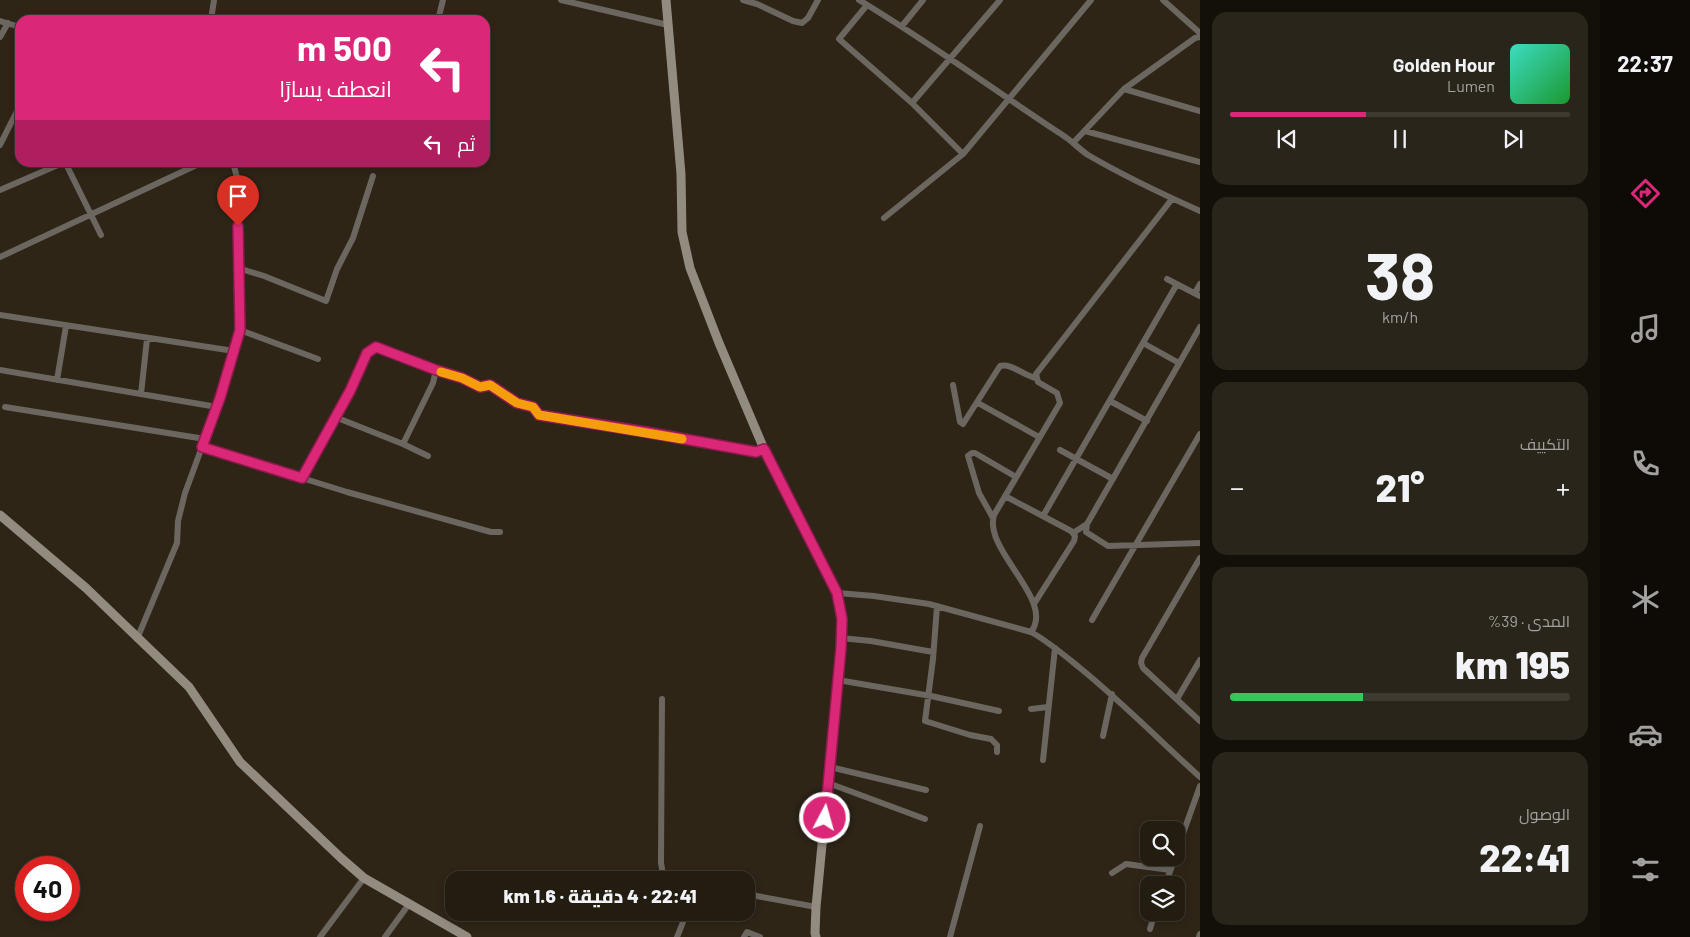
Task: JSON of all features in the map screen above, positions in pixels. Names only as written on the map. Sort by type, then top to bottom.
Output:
[{"type":"street","points":[[212,15],[214,0]]},
{"type":"street","points":[[439,15],[443,0]]},
{"type":"street","points":[[561,0],[668,24]]},
{"type":"street","points":[[666,0],[681,174],[682,232],[690,268],[716,336],[764,449],[837,593],[842,619],[838,680],[816,907],[816,937]]},
{"type":"street","points":[[744,0],[802,23],[813,11],[818,0]]},
{"type":"street","points":[[860,0],[951,59],[1089,155],[1172,199],[1200,210]]},
{"type":"street","points":[[902,26],[923,0]]},
{"type":"street","points":[[912,103],[1000,0]]},
{"type":"street","points":[[884,218],[963,154],[1091,0]]},
{"type":"street","points":[[1073,143],[1124,90],[1199,38],[1163,0]]},
{"type":"street","points":[[868,5],[839,39],[912,103],[963,154]]},
{"type":"street","points":[[0,21],[15,25]]},
{"type":"street","points":[[0,37],[8,23]]},
{"type":"street","points":[[1124,90],[1200,111]]},
{"type":"street","points":[[0,145],[15,115]]},
{"type":"street","points":[[1085,131],[1200,162]]},
{"type":"street","points":[[0,190],[53,167]]},
{"type":"street","points":[[68,167],[101,235]]},
{"type":"street","points":[[0,257],[192,167]]},
{"type":"street","points":[[137,639],[177,543],[178,522],[185,493],[217,407],[240,330],[237,178],[234,167]]},
{"type":"street","points":[[238,268],[264,276],[326,301],[337,269],[353,238],[374,176]]},
{"type":"street","points":[[1036,378],[1037,372],[1172,199]]},
{"type":"street","points":[[1167,279],[1197,295],[1200,284]]},
{"type":"street","points":[[1043,516],[1177,284]]},
{"type":"street","points":[[0,315],[234,351]]},
{"type":"street","points":[[57,380],[66,326]]},
{"type":"street","points":[[1200,327],[1087,524],[1086,532],[1108,546],[1200,543]]},
{"type":"street","points":[[240,330],[318,358]]},
{"type":"street","points":[[142,394],[147,338]]},
{"type":"street","points":[[1143,343],[1179,363]]},
{"type":"street","points":[[302,478],[367,353],[376,347],[462,378],[480,387],[490,385],[517,403],[533,407],[539,415],[756,452],[764,449]]},
{"type":"street","points":[[953,385],[961,424],[965,423],[998,368],[1003,365],[1036,378],[1040,384],[1057,394],[1060,401],[993,518],[992,526],[1000,544],[1034,604],[1037,616],[1031,632]]},
{"type":"street","points":[[0,370],[217,407]]},
{"type":"street","points":[[403,444],[433,383],[436,370]]},
{"type":"street","points":[[1110,401],[1147,421]]},
{"type":"street","points":[[978,403],[1039,438]]},
{"type":"street","points":[[5,407],[205,439]]},
{"type":"street","points":[[335,417],[428,456]]},
{"type":"street","points":[[1092,620],[1200,434]]},
{"type":"street","points":[[202,447],[482,530],[500,532]]},
{"type":"street","points":[[1060,450],[1113,479]]},
{"type":"street","points":[[993,518],[985,508],[979,494],[968,456],[975,453],[1016,477]]},
{"type":"street","points":[[1005,496],[1073,532],[1075,536],[1074,541],[1034,604]]},
{"type":"street","points":[[0,515],[86,588],[137,639],[189,686],[240,762],[364,878],[467,937]]},
{"type":"street","points":[[1073,532],[1087,524]]},
{"type":"street","points":[[1200,558],[1141,661],[1143,668],[1200,720]]},
{"type":"street","points":[[837,593],[874,596],[937,606],[1031,632],[1055,648],[1112,694],[1200,777]]},
{"type":"street","points":[[937,606],[925,721],[970,735],[991,738],[997,745],[997,752]]},
{"type":"street","points":[[841,638],[871,641],[933,652]]},
{"type":"street","points":[[1043,760],[1055,648]]},
{"type":"street","points":[[1177,699],[1200,660]]},
{"type":"street","points":[[838,680],[999,710]]},
{"type":"street","points":[[1104,736],[1112,694]]},
{"type":"street","points":[[662,699],[662,871]]},
{"type":"street","points":[[1032,709],[1048,707]]},
{"type":"street","points":[[830,767],[926,790]]},
{"type":"street","points":[[828,782],[925,819]]},
{"type":"street","points":[[1185,828],[1200,786]]},
{"type":"street","points":[[950,937],[980,826]]},
{"type":"street","points":[[1112,873],[1126,864],[1170,870]]},
{"type":"street","points":[[1168,876],[1171,866]]},
{"type":"street","points":[[320,937],[364,878]]},
{"type":"street","points":[[755,896],[816,907]]},
{"type":"street","points":[[385,937],[409,904]]},
{"type":"street","points":[[677,937],[683,921]]},
{"type":"street","points":[[1150,929],[1153,921]]},
{"type":"street","points":[[744,937],[747,932],[760,937]]},
{"type":"slow traffic","points":[[441,372],[462,378],[480,387],[490,385],[517,403],[533,407],[539,415],[682,439]]},
{"type":"route","points":[[238,226],[240,330],[220,398],[202,447],[302,478],[350,391],[367,353],[376,347],[462,378],[480,387],[490,385],[517,403],[533,407],[539,415],[756,452],[764,449],[837,593],[842,619],[825,818]]}]
